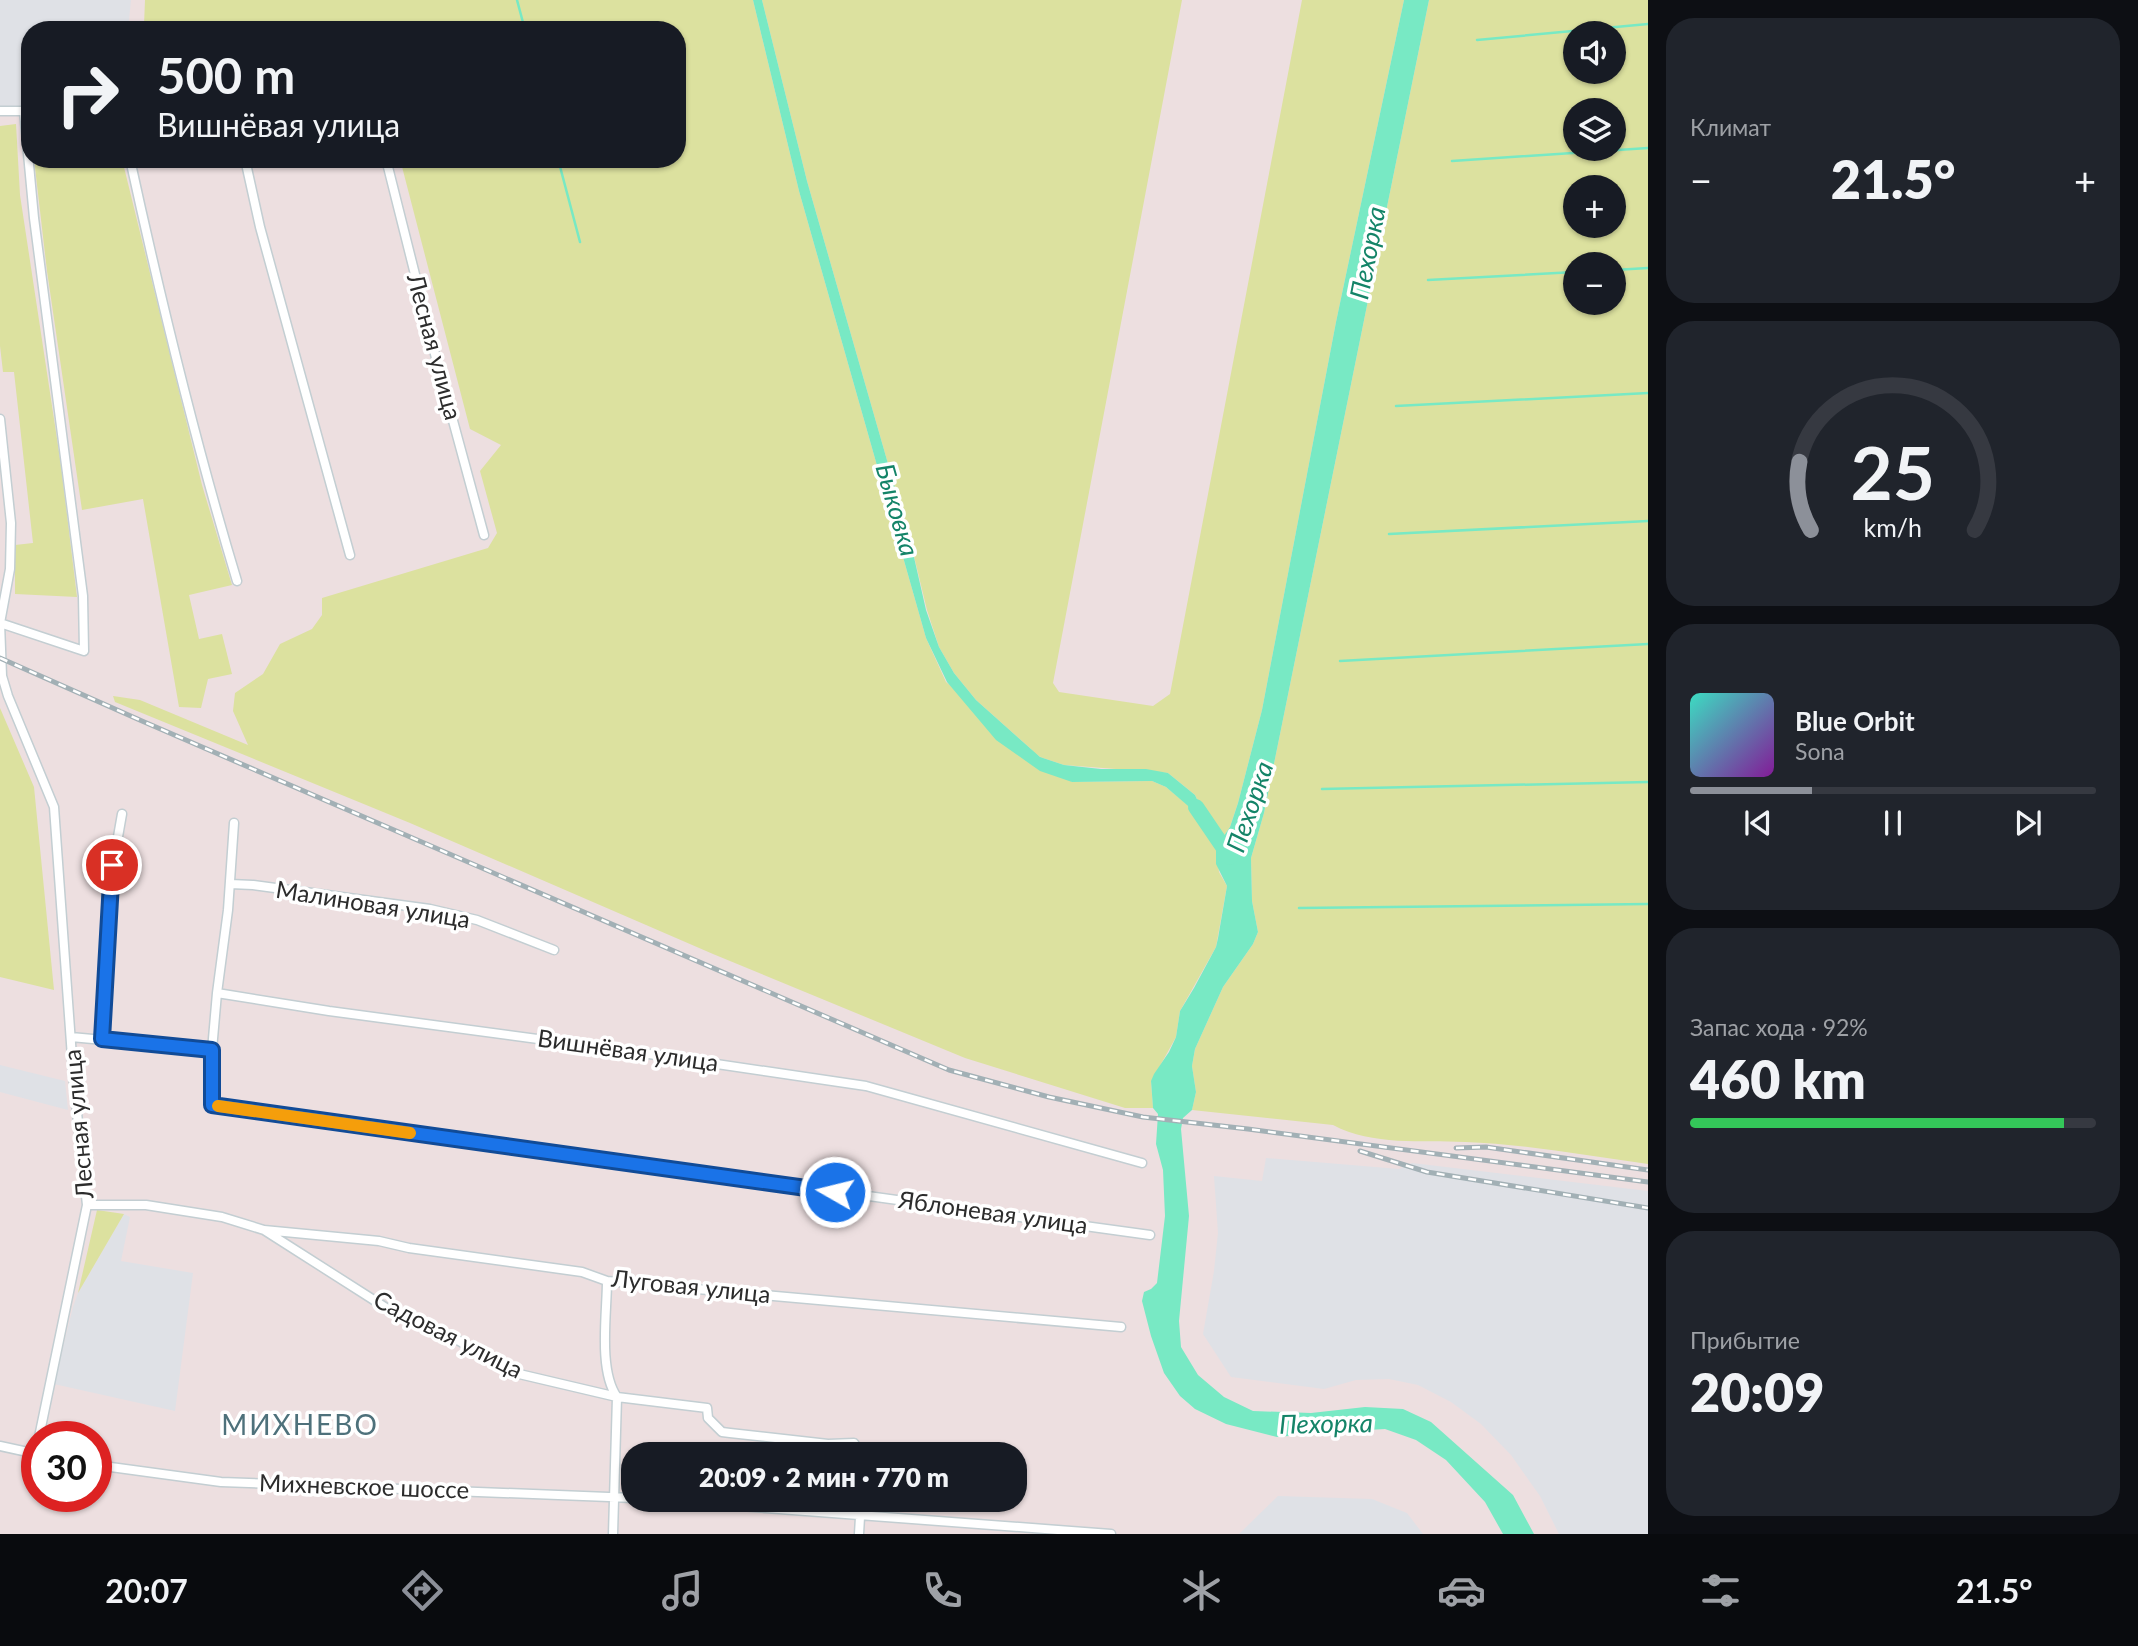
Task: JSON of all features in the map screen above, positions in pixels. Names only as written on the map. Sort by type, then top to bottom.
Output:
[{"type":"street","points":[[0,111],[21,112]]},
{"type":"street","points":[[0,419],[11,523],[10,569],[0,623],[84,651],[83,596],[34,218],[31,168]]},
{"type":"street","points":[[132,168],[206,479],[237,581]]},
{"type":"street","points":[[247,168],[260,227],[350,555]]},
{"type":"street","name":"Лесная улица","points":[[388,168],[484,535]]},
{"type":"street","name":"Лесная улица","points":[[0,623],[2,676],[54,807],[87,1205],[42,1421]]},
{"type":"street","points":[[102,1039],[110,882],[121,814]]},
{"type":"street","points":[[71,1037],[212,1050],[234,823]]},
{"type":"street","name":"Малиновая улица","points":[[230,884],[430,909],[477,920],[554,950]]},
{"type":"street","name":"Вишнёвая улица","points":[[217,993],[866,1086],[1142,1163]]},
{"type":"street","name":"Яблоневая улица","points":[[212,1050],[212,1105],[1150,1235]]},
{"type":"street","name":"Садовая улица","points":[[87,1205],[146,1205],[222,1217],[264,1230],[391,1311],[447,1334],[515,1373],[617,1397],[707,1408],[708,1419],[722,1432],[810,1442]]},
{"type":"street","name":"Луговая улица","points":[[264,1230],[379,1241],[409,1248],[582,1272],[607,1281],[1121,1326]]},
{"type":"street","points":[[607,1281],[607,1370],[617,1397],[612,1534]]},
{"type":"street","points":[[0,1446],[21,1449]]},
{"type":"street","name":"Михневское шоссе","points":[[112,1467],[221,1482],[621,1497]]},
{"type":"street","points":[[811,1512],[1111,1534]]},
{"type":"street","points":[[859,1534],[861,1512]]},
{"type":"shaded area","points":[[0,0],[131,0],[129,21],[21,21],[21,107],[0,106]]},
{"type":"shaded area","points":[[145,0],[753,0],[799,191],[926,638],[946,682],[1036,753],[976,700],[954,673],[939,647],[807,181],[762,0],[1182,0],[1053,683],[1059,692],[1153,706],[1170,694],[1302,0],[1404,0],[1336,322],[1262,710],[1230,827],[1216,847],[1219,872],[1227,886],[1216,947],[1180,1011],[1176,1037],[1151,1082],[1153,1108],[1125,1108],[965,1058],[713,954],[410,823],[115,702],[113,696],[140,700],[248,745],[233,711],[235,693],[263,674],[280,644],[312,629],[322,615],[322,598],[488,548],[497,533],[480,471],[501,445],[470,429],[402,168],[686,168],[686,21],[144,21]],"holes":[[[1041,757],[1064,765],[1168,773],[1195,795],[1207,821],[1166,787],[1152,781],[1072,782]]]},
{"type":"shaded area","points":[[1429,0],[1648,0],[1648,1164],[1511,1145],[1381,1139],[1348,1132],[1333,1125],[1192,1110],[1196,1092],[1192,1066],[1195,1049],[1223,987],[1253,944],[1258,932],[1252,901],[1251,858],[1264,813]]},
{"type":"shaded area","points":[[16,124],[20,195],[61,465],[77,597],[15,594],[15,545],[33,543],[14,372],[3,372],[0,346],[0,126]]},
{"type":"shaded area","points":[[35,168],[124,168],[202,485],[232,585],[189,595],[199,639],[222,634],[232,674],[208,679],[201,708],[179,707],[143,499],[82,510],[47,271]]},
{"type":"shaded area","points":[[0,708],[34,787],[54,990],[0,977]]},
{"type":"shaded area","points":[[0,1065],[65,1081],[68,1110],[0,1092]]},
{"type":"shaded area","points":[[1266,1158],[1399,1169],[1412,1163],[1648,1191],[1648,1534],[1559,1534],[1540,1496],[1511,1455],[1481,1424],[1451,1402],[1418,1385],[1389,1379],[1356,1380],[1324,1389],[1231,1377],[1203,1334],[1218,1233],[1214,1176],[1262,1181]]},
{"type":"shaded area","points":[[97,1210],[124,1214],[78,1293]]},
{"type":"shaded area","points":[[124,1214],[130,1217],[121,1261],[193,1273],[175,1411],[54,1384],[78,1293]]},
{"type":"shaded area","points":[[1278,1496],[1372,1499],[1407,1513],[1423,1534],[1239,1534]]},
{"type":"water","points":[[753,0],[762,0],[807,181],[911,544],[926,610],[939,647],[954,673],[976,700],[1040,757],[1064,765],[1101,769],[1146,769],[1168,773],[1195,795],[1208,823],[1166,787],[1152,781],[1072,782],[1040,771],[996,740],[947,682],[926,638],[799,191]]},
{"type":"water","name":"Пехорка","points":[[1404,0],[1429,0],[1264,813],[1251,858],[1252,901],[1258,932],[1253,944],[1223,987],[1195,1049],[1192,1066],[1196,1092],[1192,1110],[1183,1118],[1181,1129],[1189,1216],[1179,1321],[1181,1347],[1198,1375],[1224,1397],[1253,1411],[1311,1413],[1365,1407],[1403,1409],[1431,1422],[1513,1495],[1534,1534],[1503,1534],[1485,1502],[1446,1460],[1416,1440],[1385,1429],[1277,1437],[1226,1424],[1195,1409],[1180,1396],[1164,1373],[1142,1301],[1144,1292],[1157,1283],[1165,1216],[1163,1170],[1156,1144],[1158,1114],[1153,1108],[1151,1081],[1176,1037],[1180,1011],[1216,947],[1227,886],[1216,864],[1216,847],[1230,827],[1262,710],[1336,322]]},
{"type":"waterway","points":[[517,0],[523,21]]},
{"type":"waterway","points":[[1477,40],[1648,24]]},
{"type":"waterway","points":[[1452,161],[1648,148]]},
{"type":"waterway","points":[[560,168],[580,242]]},
{"type":"waterway","points":[[1626,269],[1648,268]]},
{"type":"waterway","points":[[1428,280],[1563,273]]},
{"type":"waterway","points":[[1396,406],[1648,393]]},
{"type":"waterway","points":[[1389,534],[1648,521]]},
{"type":"waterway","points":[[1340,661],[1648,644]]},
{"type":"waterway","points":[[1322,789],[1648,782]]},
{"type":"waterway","name":"Быковка","points":[[1196,807],[1230,857]]},
{"type":"waterway","points":[[1299,908],[1648,904]]},
{"type":"railway","points":[[0,658],[949,1070],[1049,1097],[1143,1117],[1648,1182]]},
{"type":"railway","points":[[1456,1148],[1486,1147],[1648,1170]]},
{"type":"railway","points":[[1360,1151],[1427,1172],[1648,1208]]},
{"type":"slow traffic","points":[[218,1106],[410,1133]]},
{"type":"district","name":"МИХНЕВО","points":[[300,1425]]},
{"type":"route","points":[[112,865],[102,1039],[212,1050],[212,1105],[835,1192]]}]
